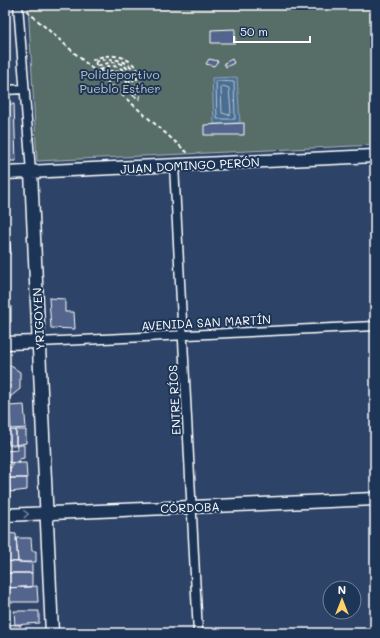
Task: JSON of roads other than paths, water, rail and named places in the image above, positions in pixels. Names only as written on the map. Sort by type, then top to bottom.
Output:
[{"type":"street","name":"YRIGOYEN","points":[[18,8],[31,172],[52,633]]},
{"type":"street","points":[[5,90],[24,89]]},
{"type":"street","name":"JUAN DOMINGO PERÓN","points":[[5,173],[375,156]]},
{"type":"street","name":"ENTRE RÍOS","points":[[174,165],[198,633]]},
{"type":"street","name":"AVENIDA SAN MARTÍN","points":[[39,342],[375,326]]},
{"type":"street","points":[[5,343],[39,342]]},
{"type":"street","name":"CÓRDOBA","points":[[5,515],[375,499]]},
{"type":"water","points":[[237,77],[240,123],[214,124],[212,78]]},
{"type":"park label","name":"Polideportivo Pueblo Esther","points":[[120,81]]}]
